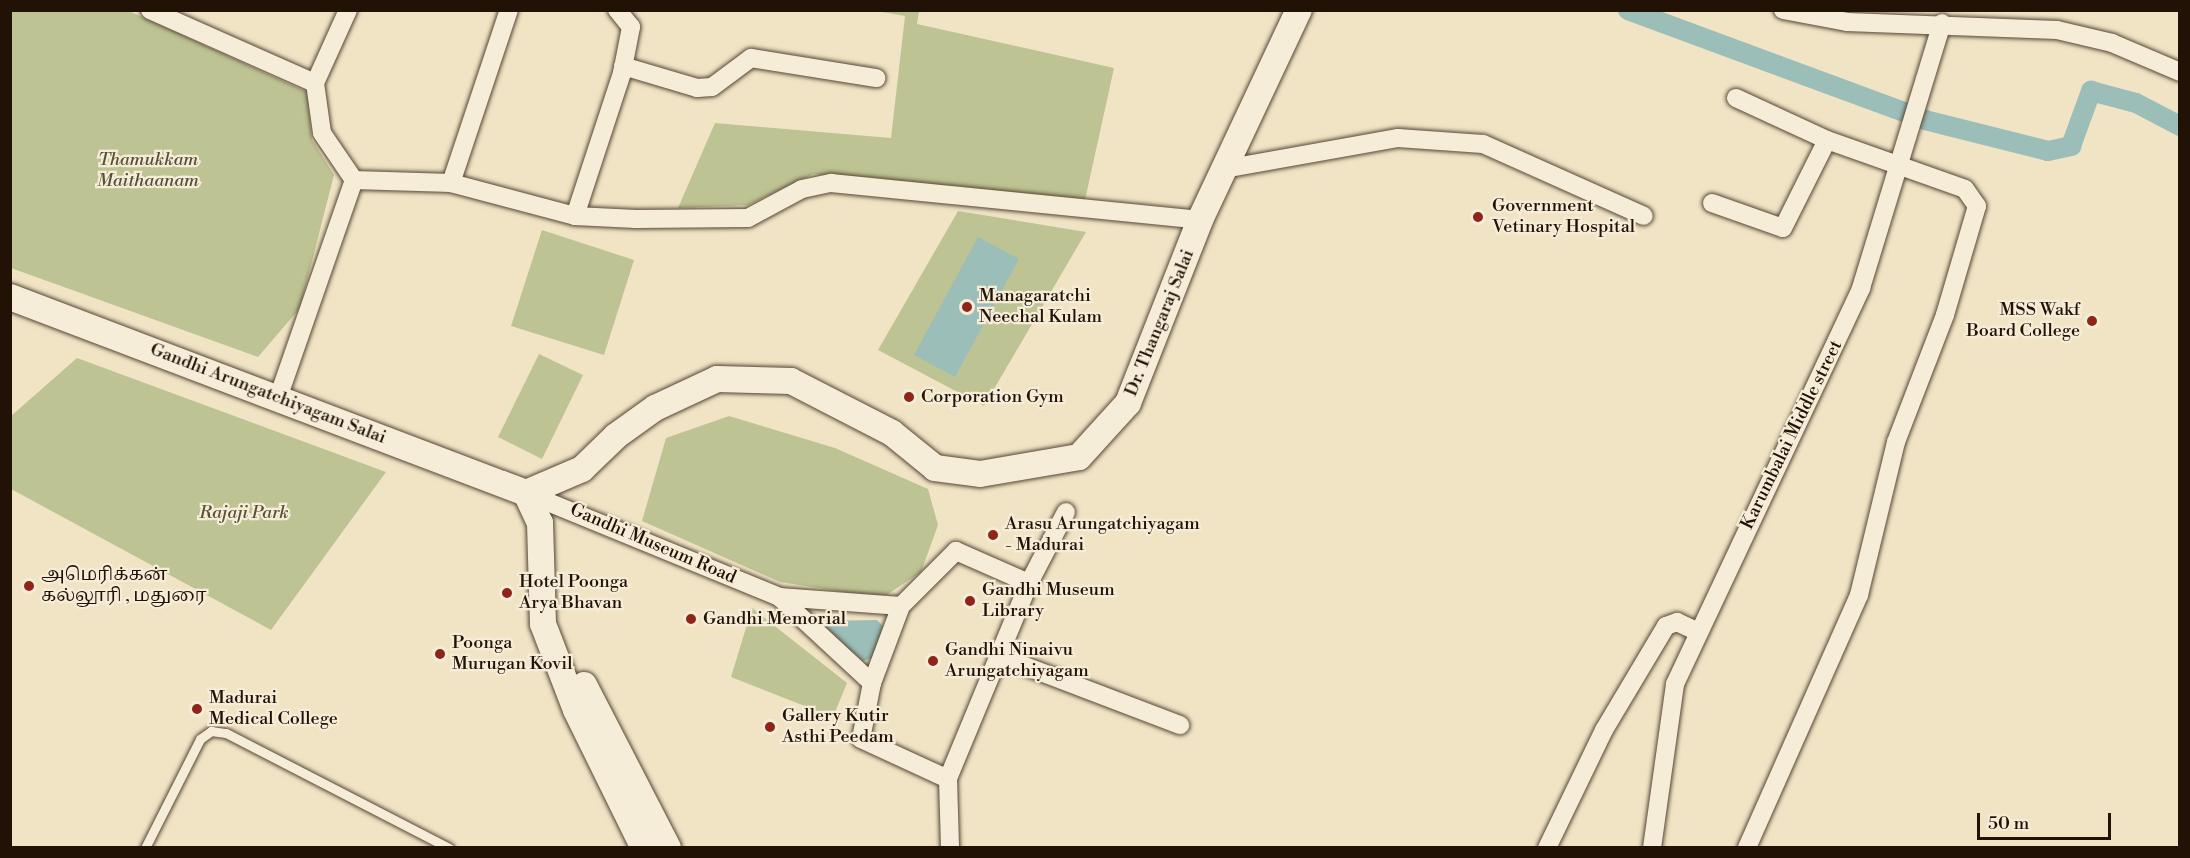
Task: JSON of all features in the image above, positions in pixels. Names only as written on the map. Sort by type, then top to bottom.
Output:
[{"type":"street","points":[[150,10],[315,83]]},
{"type":"street","points":[[348,10],[315,83],[322,133],[354,180]]},
{"type":"street","points":[[451,183],[509,10]]},
{"type":"street","points":[[574,216],[623,66],[631,27],[617,10]]},
{"type":"street","name":"Dr. Thangaraj Salai","points":[[525,493],[582,469],[616,436],[655,408],[717,379],[791,381],[892,433],[935,468],[980,474],[1078,457],[1128,403],[1200,220],[1299,10]]},
{"type":"street","points":[[1783,10],[1806,14],[1949,19],[2078,33],[2180,72]]},
{"type":"street","name":"Karumbalai Middle street","points":[[1652,848],[1675,684],[1835,350],[1881,232],[1897,164],[1949,19]]},
{"type":"street","points":[[623,66],[697,88],[712,87],[751,58],[876,78]]},
{"type":"street","points":[[1737,98],[1827,140],[1972,193],[1977,206],[1945,315],[1896,442],[1858,596],[1747,848]]},
{"type":"street","points":[[1224,169],[1398,138],[1483,144],[1644,216]]},
{"type":"street","points":[[1712,203],[1783,228],[1827,140]]},
{"type":"street","points":[[354,180],[451,183],[574,216],[748,218],[802,189],[831,183],[1200,220]]},
{"type":"street","points":[[278,398],[354,180]]},
{"type":"street","name":"Gandhi Arungatchiyagam Salai","points":[[10,297],[525,493]]},
{"type":"street","points":[[525,493],[540,523],[544,591],[543,624],[576,710],[644,848]]},
{"type":"street","name":"Gandhi Museum Road","points":[[525,493],[779,597],[901,606]]},
{"type":"street","points":[[950,848],[948,779],[1029,583],[1066,512]]},
{"type":"street","points":[[948,779],[861,739],[872,683],[901,606],[956,551],[1029,583]]},
{"type":"street","points":[[544,591],[589,698],[631,769],[668,848]]},
{"type":"street","name":"Gandhi Museum Road","points":[[779,597],[872,683]]},
{"type":"street","points":[[1547,848],[1604,730],[1666,626],[1677,622],[1698,632]]},
{"type":"street","points":[[999,656],[1180,725]]},
{"type":"lane","points":[[145,848],[200,739],[211,731],[226,733],[449,848]]},
{"type":"green space","name":"Thamukkam Maithaanam","points":[[10,11],[129,11],[307,92],[312,140],[334,175],[300,308],[258,357],[11,268]]},
{"type":"green space","points":[[876,11],[919,11],[917,24],[1114,68],[1085,200],[813,174],[748,205],[678,208],[715,123],[891,138],[905,16]]},
{"type":"green space","points":[[958,211],[1086,232],[984,406],[878,350]]},
{"type":"green space","points":[[542,230],[634,260],[604,355],[511,326]]},
{"type":"green space","points":[[539,354],[583,375],[542,459],[498,437]]},
{"type":"green space","name":"Rajaji Park","points":[[77,358],[386,472],[271,630],[11,489],[11,416]]},
{"type":"green space","points":[[729,416],[835,448],[928,489],[938,525],[921,572],[882,598],[780,582],[642,521],[666,438]]},
{"type":"green space","points":[[752,608],[847,683],[833,717],[731,677]]},
{"type":"water","name":"Managaratchi Neechal Kulam","points":[[978,237],[1019,259],[955,377],[914,355]]},
{"type":"water","points":[[877,620],[883,626],[873,658],[863,661],[816,621]]},
{"type":"waterway","points":[[1628,10],[1925,120],[2048,151],[2071,146],[2091,91],[2136,103],[2180,126]]},
{"type":"place","name":"Government Vetinary Hospital","points":[[1478,217]]},
{"type":"place","name":"Managaratchi Neechal Kulam","points":[[967,307]]},
{"type":"place","name":"MSS Wakf Board College","points":[[2092,321]]},
{"type":"place","name":"Corporation Gym","points":[[909,397]]},
{"type":"place","name":"Arasu Arungatchiyagam - Madurai","points":[[993,535]]},
{"type":"place","name":"அமெரிக்கன் கல்லூரி , மதுரை","points":[[29,586]]},
{"type":"place","name":"Hotel Poonga Arya Bhavan","points":[[507,593]]},
{"type":"place","name":"Gandhi Museum Library","points":[[970,601]]},
{"type":"place","name":"Gandhi Memorial","points":[[691,619]]},
{"type":"place","name":"Poonga Murugan Kovil","points":[[440,654]]},
{"type":"place","name":"Gandhi Ninaivu Arungatchiyagam","points":[[933,661]]},
{"type":"place","name":"Madurai Medical College","points":[[197,709]]},
{"type":"place","name":"Gallery Kutir Asthi Peedam","points":[[770,727]]}]
